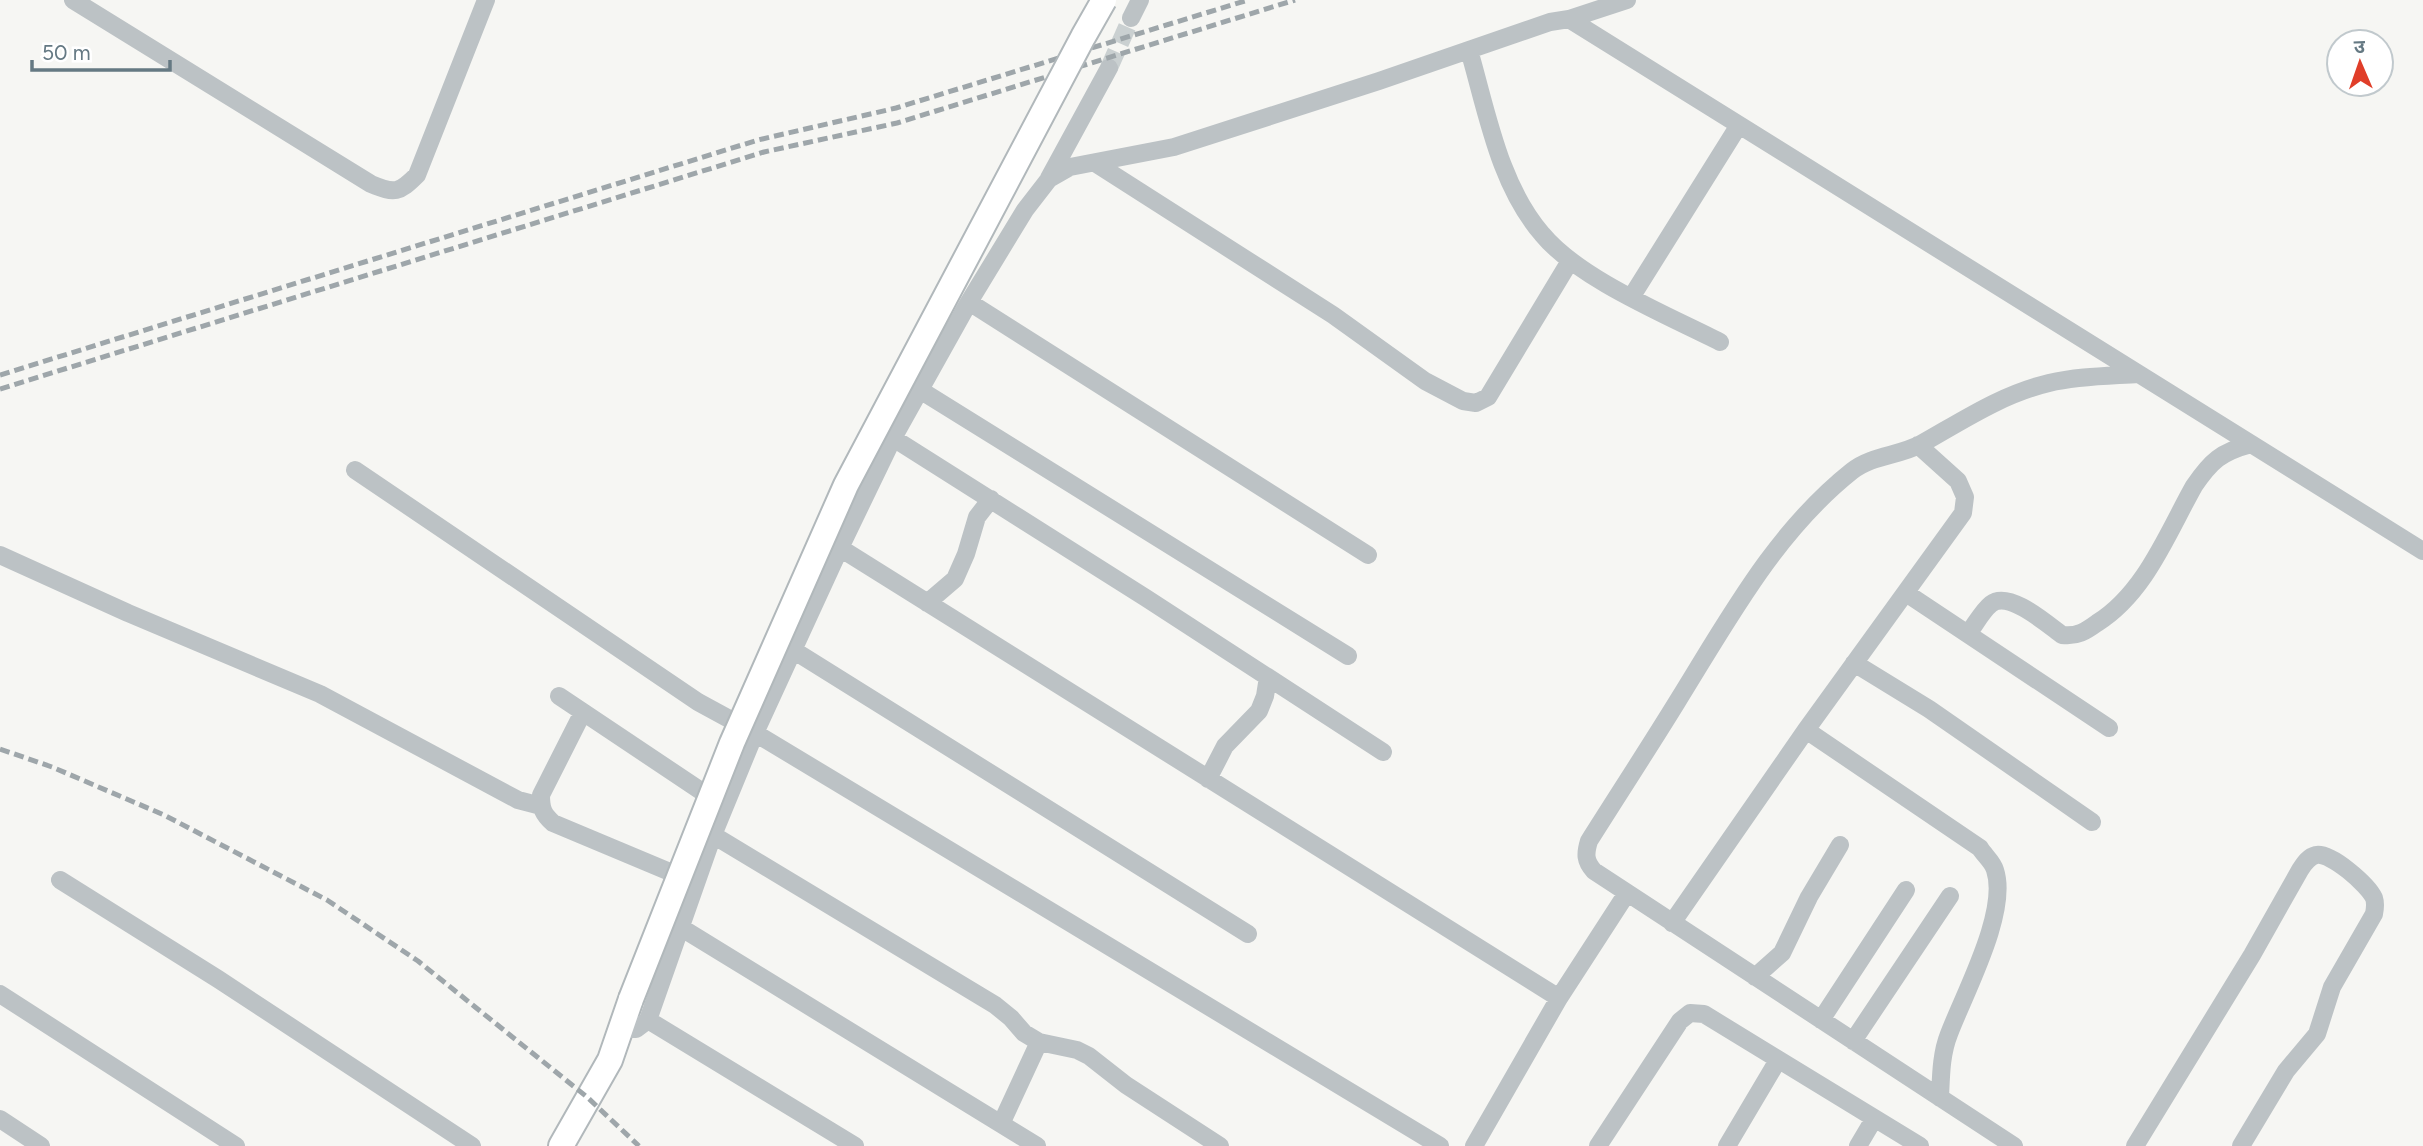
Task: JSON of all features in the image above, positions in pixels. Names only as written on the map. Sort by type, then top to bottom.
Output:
[{"type":"main road","points":[[561,1146],[610,1060],[631,999],[732,743],[846,485],[1104,0]]},
{"type":"street","points":[[73,0],[347,169],[389,191],[403,189],[417,175],[486,0]]},
{"type":"street","points":[[1131,18],[1140,0]]},
{"type":"street","points":[[1049,179],[1070,167],[1174,147],[1550,22],[1569,19],[1627,0]]},
{"type":"street","points":[[1569,19],[2423,551]]},
{"type":"street","points":[[1469,50],[1497,146],[1515,192],[1541,234],[1570,261],[1720,342]]},
{"type":"street","points":[[621,1029],[636,1029],[648,1020],[695,883],[755,733],[893,438],[1025,210],[1049,179],[1110,68]]},
{"type":"street","points":[[1632,296],[1739,125]]},
{"type":"street","points":[[1095,163],[1333,315],[1425,381],[1462,401],[1476,403],[1488,397],[1570,261]]},
{"type":"street","points":[[970,302],[1367,555]]},
{"type":"street","points":[[2014,1146],[1594,871],[1587,863],[1585,851],[1725,621],[1763,567],[1807,511],[1854,469],[1874,459],[1919,445],[1964,417],[2049,383],[2139,374]]},
{"type":"street","points":[[920,390],[1348,656]]},
{"type":"street","points":[[893,438],[1382,752]]},
{"type":"street","points":[[1968,634],[1990,604],[1999,600],[2007,599],[2017,604],[2063,635],[2070,636],[2080,634],[2115,612],[2134,591],[2205,470],[2216,458],[2251,444]]},
{"type":"street","points":[[1672,923],[1806,730],[1963,513],[1965,496],[1958,481],[1919,445]]},
{"type":"street","points":[[355,470],[698,702],[755,733],[1440,1146]]},
{"type":"street","points":[[928,603],[954,579],[966,554],[977,517],[991,499]]},
{"type":"street","points":[[840,548],[1559,998]]},
{"type":"street","points":[[0,555],[128,614],[320,694],[517,800],[541,806]]},
{"type":"street","points":[[1906,593],[2109,727]]},
{"type":"street","points":[[793,650],[1248,934]]},
{"type":"street","points":[[1854,663],[1928,709],[2092,822]]},
{"type":"street","points":[[1208,779],[1225,746],[1259,710],[1265,696],[1268,677]]},
{"type":"street","points":[[559,696],[724,807]]},
{"type":"street","points":[[583,712],[541,796],[544,815],[554,823],[695,883]]},
{"type":"street","points":[[1806,730],[1980,848],[1995,868],[1998,890],[1991,926],[1980,962],[1949,1034],[1943,1055],[1940,1098]]},
{"type":"street","points":[[713,835],[995,1005],[1024,1033],[1039,1042],[1077,1050],[1089,1056],[1126,1085],[1220,1146]]},
{"type":"street","points":[[1755,977],[1782,953],[1821,874],[1840,845]]},
{"type":"street","points":[[2135,1146],[2252,955],[2300,870],[2308,859],[2325,855],[2335,860],[2365,887],[2373,897],[2375,909],[2332,987],[2318,1034],[2286,1071],[2241,1146]]},
{"type":"street","points":[[60,880],[239,993],[472,1146]]},
{"type":"street","points":[[1821,1020],[1906,890]]},
{"type":"street","points":[[1474,1146],[1559,998],[1627,893]]},
{"type":"street","points":[[1853,1041],[1950,896]]},
{"type":"street","points":[[680,927],[1037,1146]]},
{"type":"street","points":[[0,994],[236,1146]]},
{"type":"street","points":[[1598,1146],[1680,1021],[1690,1013],[1704,1014],[1920,1146]]},
{"type":"street","points":[[648,1020],[855,1146]]},
{"type":"street","points":[[1001,1124],[1039,1042]]},
{"type":"street","points":[[1727,1146],[1778,1059]]},
{"type":"street","points":[[0,1119],[41,1146]]},
{"type":"street","points":[[1858,1146],[1874,1119]]},
{"type":"tunnel","points":[[1109,68],[1131,18]]},
{"type":"railway","points":[[0,375],[758,140],[896,108],[1248,0]]},
{"type":"railway","points":[[0,389],[764,152],[897,123],[1295,0]]},
{"type":"railway","points":[[0,749],[52,767],[164,815],[327,900],[418,961],[587,1097],[639,1146]]}]
